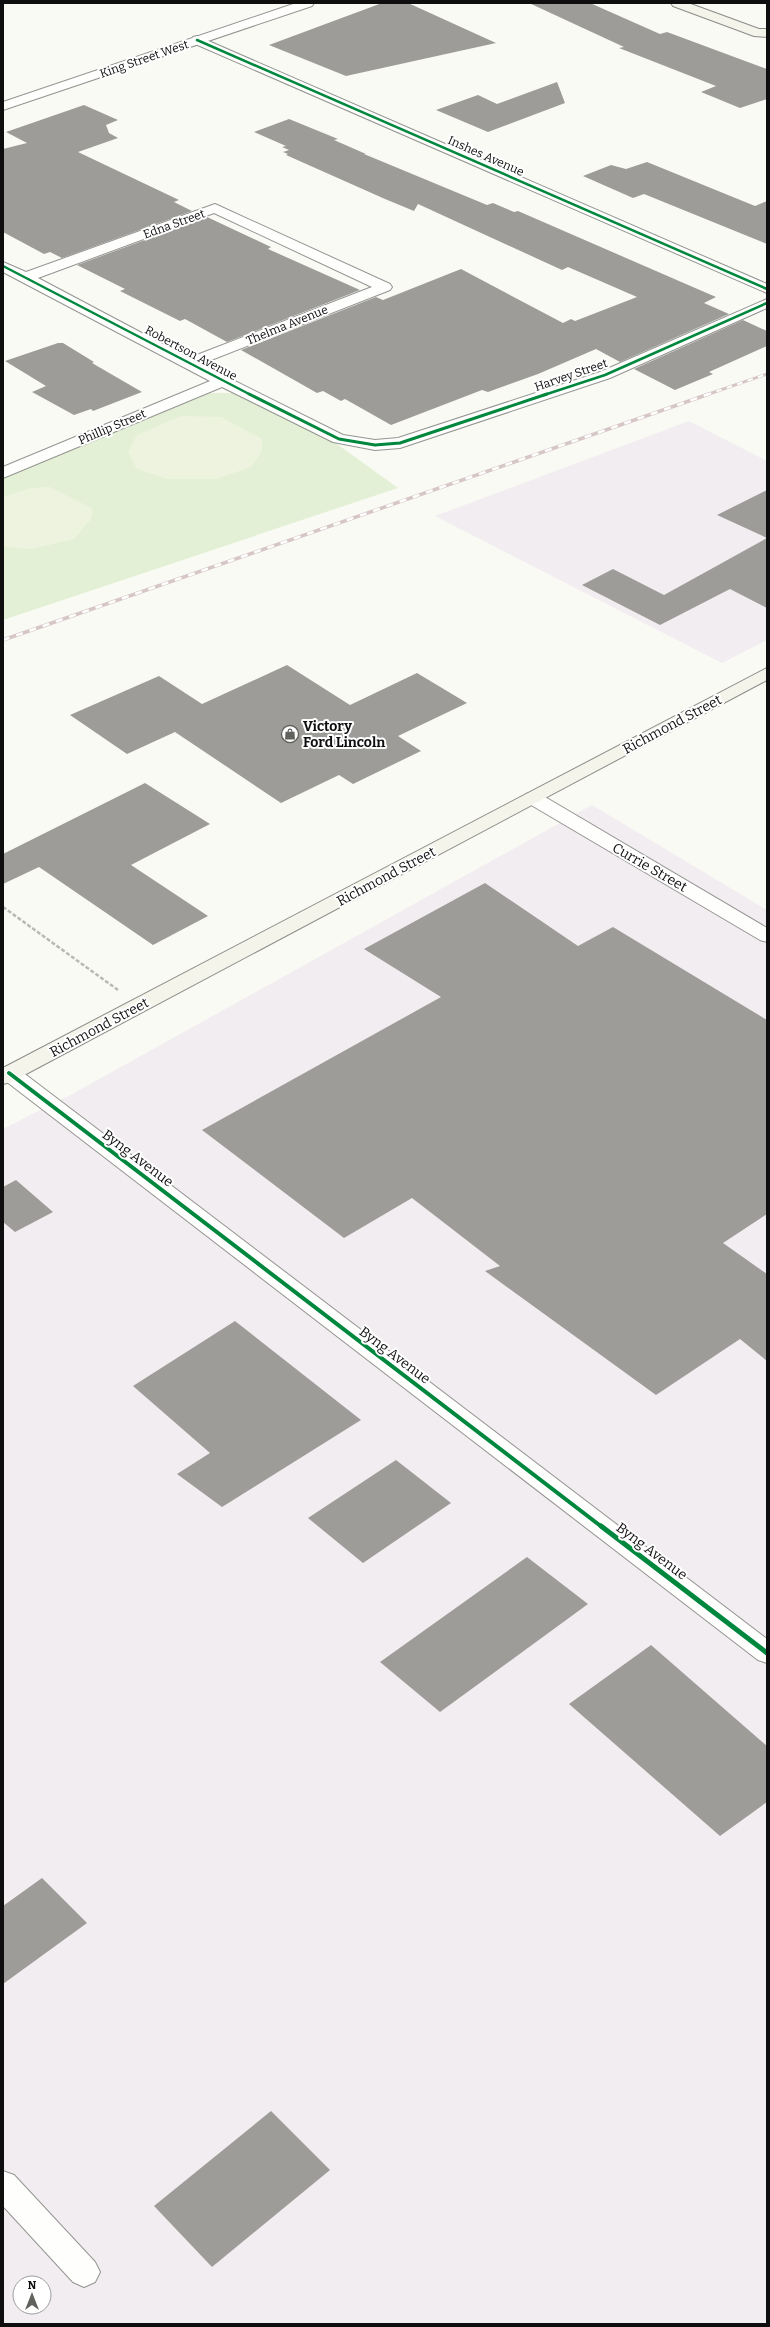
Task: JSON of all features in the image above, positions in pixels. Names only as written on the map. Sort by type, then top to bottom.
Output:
[{"type":"main road","points":[[677,3],[763,33],[760,40],[767,42]]},
{"type":"main road","name":"Richmond Street","points":[[6,1075],[533,798],[767,673]]},
{"type":"street","name":"King Street West","points":[[3,106],[308,3]]},
{"type":"street","name":"Inshes Avenue","points":[[197,40],[767,289]]},
{"type":"street","name":"Edna Street","points":[[25,278],[215,208],[385,286]]},
{"type":"street","name":"Robertson Avenue","points":[[3,266],[222,381],[339,439],[375,445]]},
{"type":"street","name":"Thelma Avenue","points":[[190,363],[385,286]]},
{"type":"street","name":"Harvey Street","points":[[375,445],[400,443],[605,375],[767,302]]},
{"type":"street","name":"Phillip Street","points":[[3,473],[222,381]]},
{"type":"street","name":"Currie Street","points":[[533,798],[767,936]]},
{"type":"street","name":"Byng Avenue","points":[[6,1075],[767,1653]]},
{"type":"street","points":[[3,2185],[84,2272]]},
{"type":"path","points":[[3,907],[119,990]]},
{"type":"shaded area","points":[[689,421],[767,461],[767,640],[722,663],[435,516]]},
{"type":"shaded area","points":[[592,805],[767,910],[767,2324],[3,2324],[3,1129],[74,1093]]},
{"type":"green space","points":[[210,393],[236,393],[337,444],[398,488],[3,620],[3,478]]},
{"type":"green space","points":[[181,416],[221,417],[262,439],[262,451],[251,467],[216,479],[167,479],[137,469],[128,452],[137,435]]},
{"type":"green space","points":[[50,487],[93,509],[91,519],[74,539],[32,549],[3,547],[3,497],[30,488]]},
{"type":"building","points":[[382,3],[408,3],[496,43],[346,76],[269,45]]},
{"type":"building","points":[[529,3],[590,3],[660,34],[667,32],[767,69],[767,99],[740,108],[701,92],[716,86],[619,48],[624,47]]},
{"type":"building","points":[[557,82],[565,103],[488,132],[436,110],[478,95],[497,104]]},
{"type":"building","points":[[84,105],[118,120],[106,125],[109,133],[118,138],[78,152],[179,200],[174,202],[192,211],[62,258],[50,252],[44,254],[3,232],[3,149],[27,143],[6,132]]},
{"type":"building","points":[[289,119],[338,139],[334,140],[366,154],[364,154],[487,205],[493,203],[514,212],[518,211],[716,297],[704,303],[729,314],[620,362],[596,349],[538,374],[488,392],[482,390],[391,425],[345,399],[341,401],[323,391],[317,393],[241,350],[376,297],[383,300],[461,269],[563,323],[571,319],[575,321],[637,297],[568,267],[562,270],[418,204],[414,211],[385,199],[286,155],[288,154],[283,152],[289,150],[282,147],[286,146],[254,132]]},
{"type":"building","points":[[647,162],[755,206],[767,201],[767,244],[644,194],[633,198],[583,176],[611,165],[626,169]]},
{"type":"building","points":[[207,217],[271,247],[268,249],[360,290],[227,342],[185,319],[180,321],[120,291],[125,289],[77,265]]},
{"type":"building","points":[[743,320],[767,331],[767,346],[709,372],[713,374],[675,390],[634,369]]},
{"type":"building","points":[[58,343],[63,343],[94,362],[92,363],[142,392],[93,411],[91,409],[74,415],[32,392],[46,386],[5,361]]},
{"type":"building","points":[[767,490],[767,538],[717,515]]},
{"type":"building","points":[[767,538],[767,608],[730,589],[660,625],[582,585],[613,569],[664,595]]},
{"type":"building","name":"Victory Ford Lincoln","points":[[287,665],[350,705],[417,673],[467,703],[398,736],[421,751],[353,784],[339,775],[281,803],[175,732],[127,754],[70,715],[159,676],[202,704]]},
{"type":"building","points":[[145,783],[210,824],[131,865],[208,916],[153,945],[39,867],[3,884],[3,854]]},
{"type":"building","points":[[485,883],[578,946],[613,927],[767,1020],[767,1214],[723,1243],[767,1274],[767,1361],[740,1339],[656,1395],[485,1271],[500,1266],[412,1198],[344,1238],[202,1130],[441,997],[364,949]]},
{"type":"building","points":[[16,1180],[53,1212],[15,1232],[3,1222],[3,1187]]},
{"type":"building","points":[[235,1321],[361,1420],[222,1507],[177,1474],[210,1453],[133,1386]]},
{"type":"building","points":[[396,1460],[451,1503],[363,1563],[308,1518]]},
{"type":"building","points":[[527,1557],[588,1604],[440,1712],[380,1662]]},
{"type":"building","points":[[651,1645],[767,1746],[767,1802],[720,1836],[569,1704]]},
{"type":"building","points":[[42,1878],[87,1923],[3,1984],[3,1906]]},
{"type":"building","points":[[271,2111],[330,2170],[212,2267],[154,2206]]},
{"type":"railway","points":[[706,395],[767,374]]},
{"type":"railway","points":[[3,640],[709,394]]},
{"type":"cycle path","points":[[197,40],[767,289]]},
{"type":"cycle path","points":[[3,266],[222,381],[339,439],[375,445],[400,443],[605,375],[767,303]]},
{"type":"cycle path","points":[[9,1073],[767,1653]]},
{"type":"place","name":"Victory Ford Lincoln","points":[[290,734]]}]
